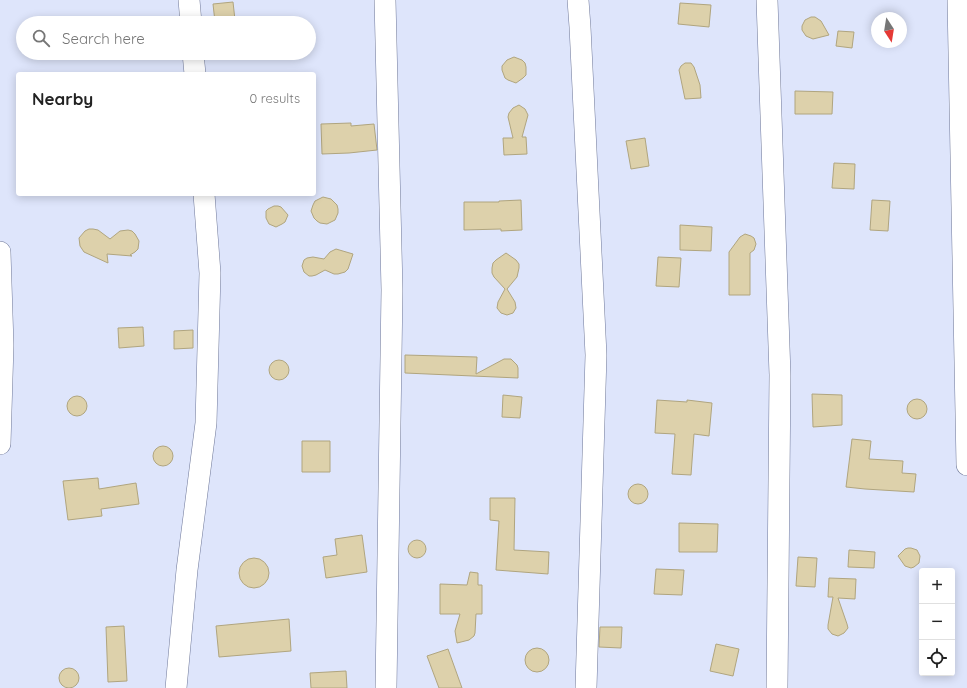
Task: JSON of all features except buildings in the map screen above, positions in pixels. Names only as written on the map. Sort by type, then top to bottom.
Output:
[{"type":"street","points":[[189,0],[190,16]]},
{"type":"street","points":[[385,0],[392,290],[386,688]]},
{"type":"street","points":[[578,0],[596,355],[586,688]]},
{"type":"street","points":[[767,0],[780,375],[777,688]]},
{"type":"street","points":[[958,0],[967,465]]},
{"type":"street","points":[[194,60],[195,72]]},
{"type":"street","points":[[176,688],[187,570],[206,423],[210,273],[204,196]]},
{"type":"street","points":[[0,252],[3,345],[0,444]]}]
